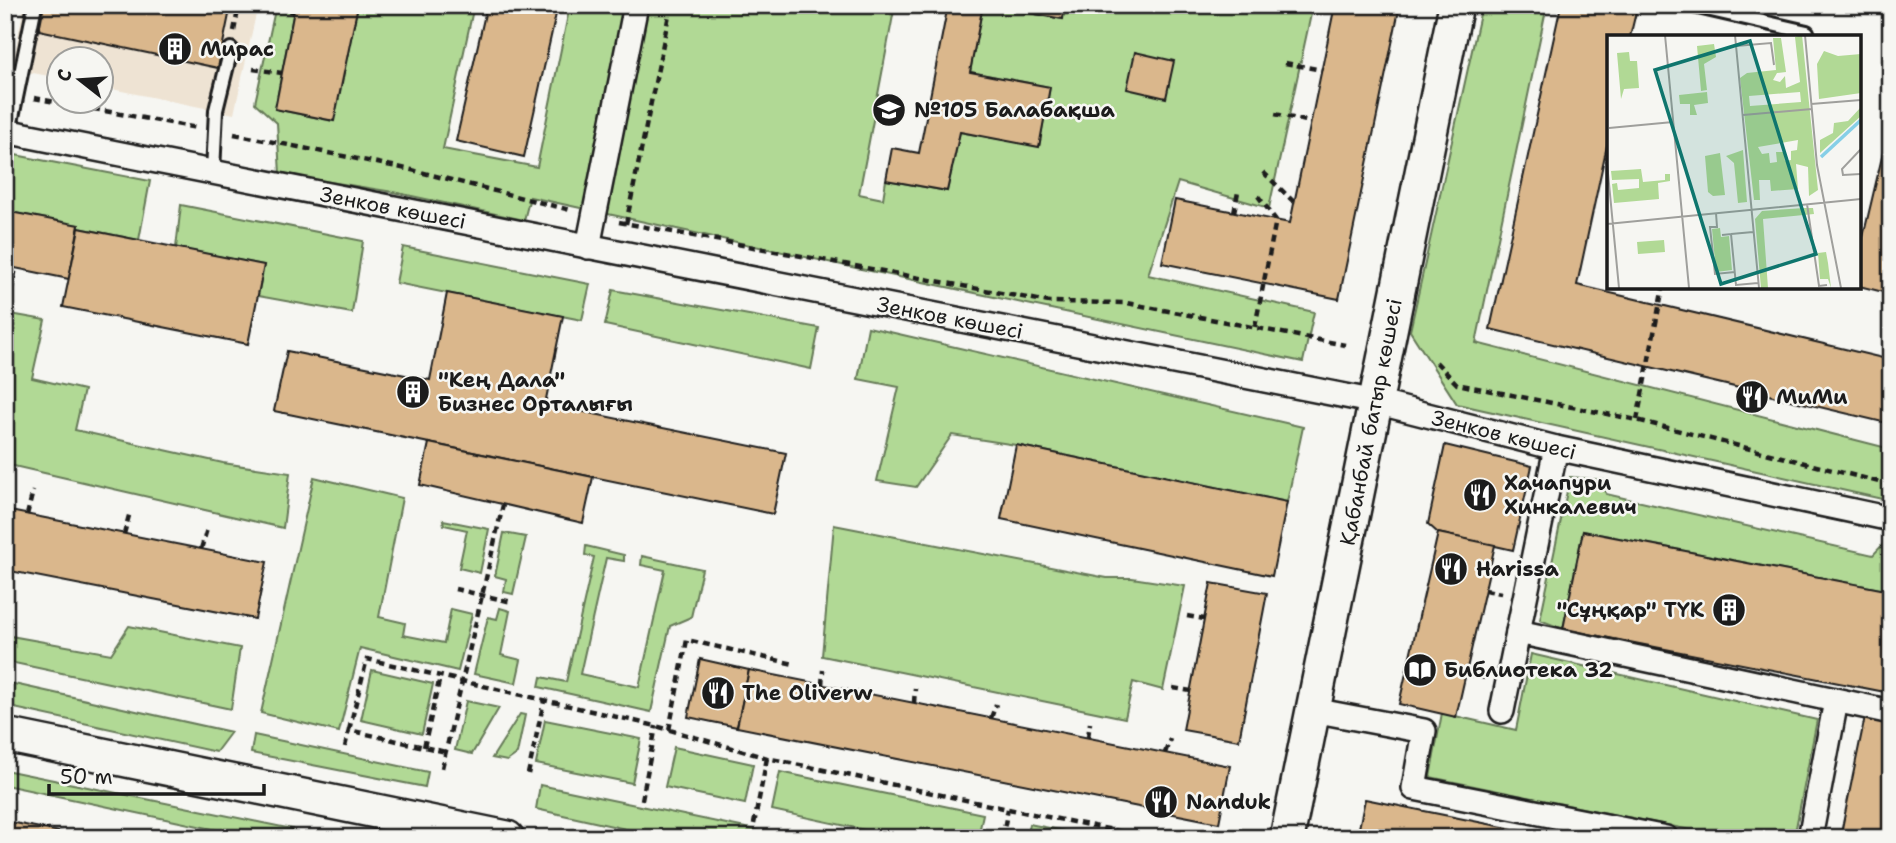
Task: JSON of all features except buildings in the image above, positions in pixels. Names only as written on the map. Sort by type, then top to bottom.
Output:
[{"type":"street","points":[[588,247],[636,5]]},
{"type":"street","name":"Қабанбай батыр көшесі","points":[[1287,838],[1456,5]]},
{"type":"street","name":"Зенков көшесі","points":[[7,131],[1376,402],[1556,448],[1891,519]]},
{"type":"street","points":[[1502,711],[1556,448]]},
{"type":"street","points":[[1518,632],[1891,712]]},
{"type":"street","points":[[1810,838],[1836,701]]},
{"type":"street","points":[[1313,710],[1424,731],[1414,788],[1666,838]]},
{"type":"street","points":[[5,735],[464,833],[507,838]]},
{"type":"lane","points":[[7,131],[35,5]]},
{"type":"lane","points":[[1689,5],[1807,32]]},
{"type":"lane","points":[[214,172],[216,110],[231,49]]},
{"type":"path","points":[[626,224],[671,5]]},
{"type":"path","points":[[1297,8],[1303,5]]},
{"type":"path","points":[[266,6],[294,12]]},
{"type":"path","points":[[1285,62],[1321,70]]},
{"type":"path","points":[[253,69],[282,73]]},
{"type":"path","points":[[17,95],[239,134],[412,170],[626,224],[1049,302],[1127,303],[1345,345]]},
{"type":"path","points":[[1275,114],[1311,122]]},
{"type":"path","points":[[1263,172],[1294,202]]},
{"type":"path","points":[[1234,212],[1238,192]]},
{"type":"path","points":[[1255,327],[1276,220],[1258,196]]},
{"type":"path","points":[[9,302],[16,268]]},
{"type":"path","points":[[1637,420],[1663,289]]},
{"type":"path","points":[[1436,362],[1457,384],[1637,420],[1891,485]]},
{"type":"path","points":[[27,515],[33,491]]},
{"type":"path","points":[[442,768],[503,505]]},
{"type":"path","points":[[124,534],[130,512]]},
{"type":"path","points":[[201,549],[207,529]]},
{"type":"path","points":[[455,589],[512,602]]},
{"type":"path","points":[[1187,616],[1204,620]]},
{"type":"path","points":[[669,730],[687,640],[794,664]]},
{"type":"path","points":[[345,747],[366,659],[656,726],[767,758],[1153,838]]},
{"type":"path","points":[[822,685],[823,670]]},
{"type":"path","points":[[424,747],[440,677]]},
{"type":"path","points":[[914,703],[915,688]]},
{"type":"path","points":[[1173,688],[1191,691]]},
{"type":"path","points":[[528,774],[544,701]]},
{"type":"path","points":[[991,718],[996,704]]},
{"type":"path","points":[[1088,737],[1090,723]]},
{"type":"path","points":[[642,800],[656,726]]},
{"type":"path","points":[[349,730],[446,752]]},
{"type":"path","points":[[1165,752],[1170,739]]},
{"type":"path","points":[[754,824],[767,758]]},
{"type":"path","points":[[1002,838],[1008,809]]},
{"type":"shaded area","points":[[24,5],[258,5],[234,114],[116,90],[116,46],[46,46],[46,76],[12,69]]},
{"type":"green space","points":[[276,5],[295,5],[275,109],[333,121],[358,5],[474,5],[443,149],[537,167],[570,5],[895,5],[859,194],[883,199],[886,180],[947,191],[960,132],[1039,146],[1050,87],[970,72],[983,5],[1062,19],[1065,5],[1313,5],[1269,208],[1178,182],[1148,275],[1314,312],[1303,362],[530,197],[524,220],[393,192],[280,174],[277,123],[255,103]]},
{"type":"green space","points":[[1482,5],[1547,5],[1476,343],[1891,449],[1891,501],[1457,404],[1410,331]]},
{"type":"green space","points":[[5,153],[150,181],[139,240],[5,211]]},
{"type":"green space","points":[[181,205],[363,241],[352,313],[258,296],[264,265],[176,248]]},
{"type":"green space","points":[[403,247],[590,284],[582,320],[396,283]]},
{"type":"green space","points":[[613,290],[819,328],[811,369],[605,325]]},
{"type":"green space","points":[[5,313],[45,320],[32,378],[84,390],[75,430],[223,463],[290,473],[283,528],[5,464]]},
{"type":"green space","points":[[868,327],[1303,427],[1287,502],[1016,445],[952,435],[916,487],[877,481],[899,387],[858,379]]},
{"type":"green space","points":[[314,477],[402,498],[379,617],[405,623],[403,635],[444,643],[451,609],[472,614],[458,671],[360,648],[339,732],[261,713]]},
{"type":"green space","points":[[1570,477],[1603,480],[1606,494],[1873,555],[1889,538],[1891,591],[1583,531],[1563,629],[1540,620]]},
{"type":"green space","points":[[443,520],[489,529],[480,573],[459,568],[467,530],[444,525]]},
{"type":"green space","points":[[834,525],[1107,578],[1132,578],[1185,586],[1163,690],[1133,682],[1125,718],[822,656]]},
{"type":"green space","points":[[504,533],[526,537],[513,594],[504,592],[506,579],[495,576]]},
{"type":"green space","points":[[586,546],[624,555],[624,561],[606,558],[580,674],[639,687],[665,570],[641,565],[642,556],[702,569],[691,617],[670,626],[651,712],[539,687],[541,677],[566,682],[594,557],[585,555]]},
{"type":"green space","points":[[500,608],[510,611],[501,655],[521,660],[516,683],[474,674],[488,617],[497,619]]},
{"type":"green space","points":[[129,626],[240,648],[231,709],[5,661],[5,635],[111,654]]},
{"type":"green space","points":[[1531,654],[1817,720],[1794,838],[1730,838],[1430,777],[1442,713],[1516,730]]},
{"type":"green space","points":[[372,670],[433,684],[422,734],[361,720]]},
{"type":"green space","points":[[5,682],[231,732],[216,752],[5,706]]},
{"type":"green space","points":[[466,701],[499,708],[472,754],[455,750]]},
{"type":"green space","points":[[520,714],[525,715],[517,754],[507,761],[492,758]]},
{"type":"green space","points":[[545,720],[641,739],[632,783],[536,764]]},
{"type":"green space","points":[[254,735],[428,772],[425,787],[251,753]]},
{"type":"green space","points":[[674,747],[753,764],[745,804],[665,787]]},
{"type":"green space","points":[[5,770],[292,829],[290,838],[255,838],[5,785]]},
{"type":"green space","points":[[780,772],[983,814],[978,838],[902,838],[772,810]]},
{"type":"green space","points":[[540,785],[793,838],[666,838],[536,809]]},
{"type":"green space","points":[[1029,824],[1100,838],[1026,838]]},
{"type":"place","name":"Мирас","points":[[175,49]]},
{"type":"place","name":"№105 Балабақша","points":[[889,110]]},
{"type":"place","name":"\"Кең Дала\" Бизнес Орталығы","points":[[413,392]]},
{"type":"place","name":"МиМи","points":[[1752,397]]},
{"type":"place","name":"Хачапури Хинкалевич","points":[[1480,495]]},
{"type":"place","name":"Harissa","points":[[1451,569]]},
{"type":"place","name":"\"Сұңқар\" ТҮК","points":[[1729,610]]},
{"type":"place","name":"Библиотека 32","points":[[1420,670]]},
{"type":"place","name":"The Oliverw","points":[[718,693]]},
{"type":"place","name":"Nanduk","points":[[1161,802]]}]
